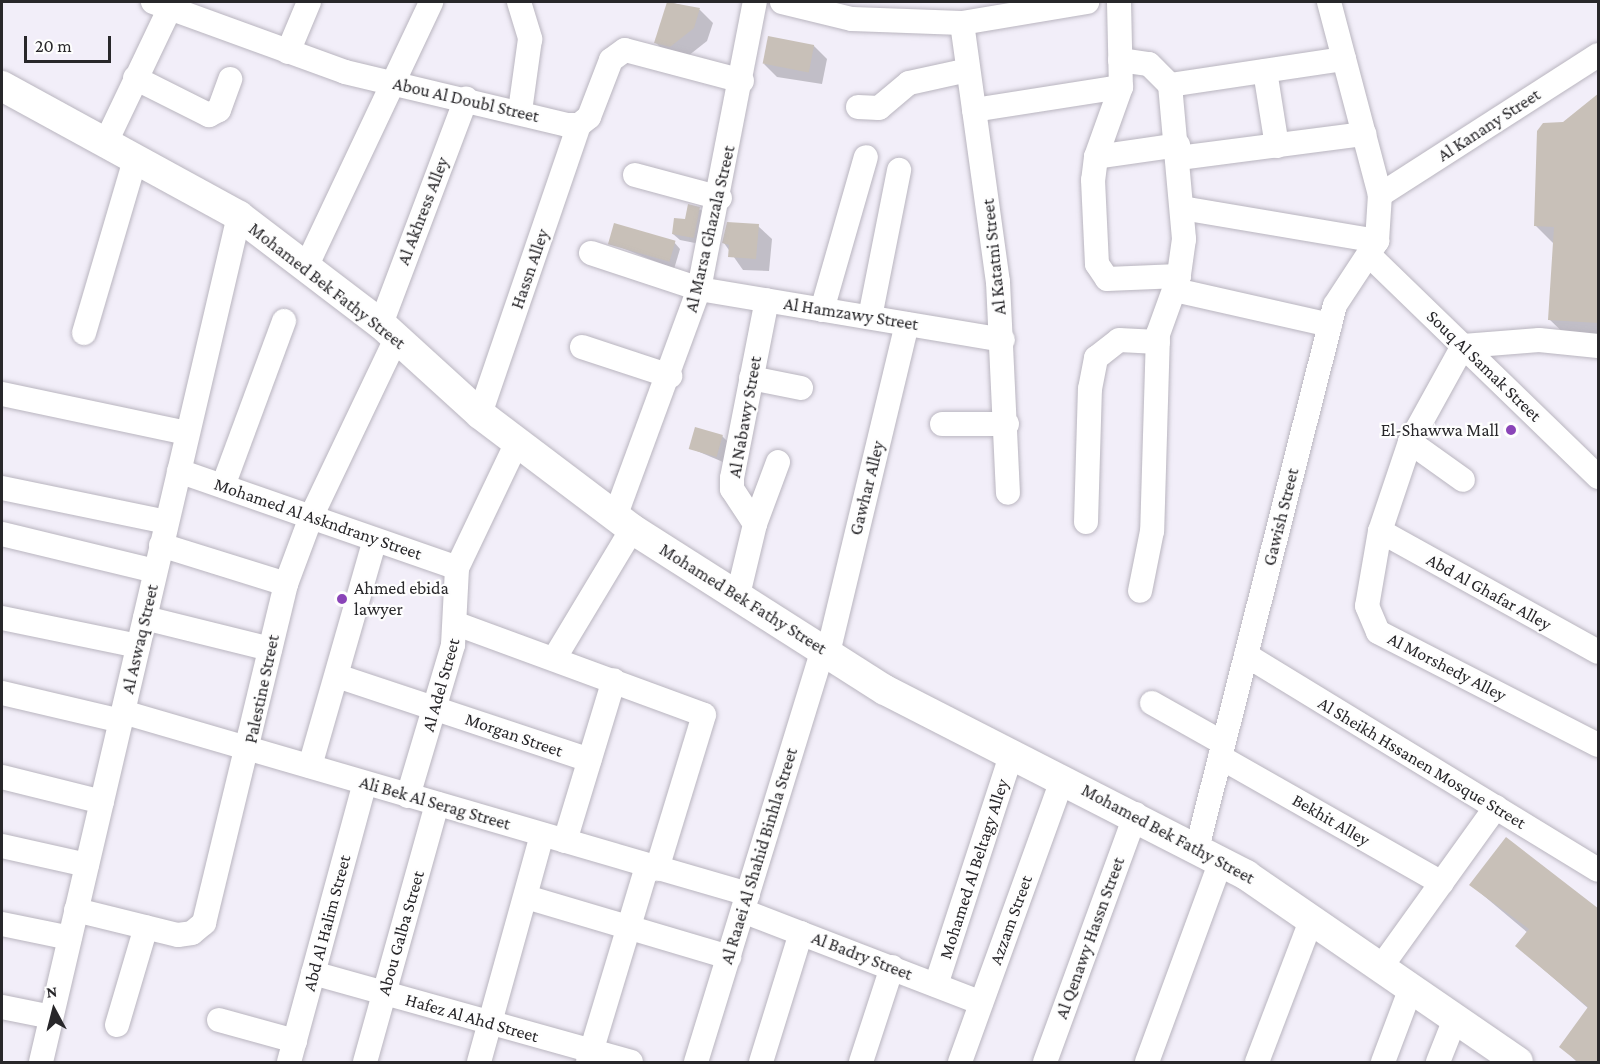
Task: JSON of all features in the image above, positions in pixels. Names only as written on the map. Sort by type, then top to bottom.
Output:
[{"type":"street","points":[[288,52],[309,2]]},
{"type":"street","points":[[306,267],[431,2]]},
{"type":"street","points":[[519,2],[530,39],[520,111]]},
{"type":"street","name":"Al Marsa Ghazala Street","points":[[554,659],[624,523],[699,289],[720,198],[755,2]]},
{"type":"street","points":[[782,2],[962,23],[1033,6],[1087,2]]},
{"type":"street","points":[[1119,2],[1121,87],[1096,157],[1099,272],[1117,279],[1177,283],[1330,325]]},
{"type":"street","points":[[1182,208],[1373,248],[1380,195],[1329,2]]},
{"type":"street","points":[[105,144],[135,78],[174,6]]},
{"type":"street","name":"Abou Al Doubl Street","points":[[174,6],[288,52],[394,83],[579,125]]},
{"type":"street","name":"Al Katatni Street","points":[[962,23],[1003,340],[1008,493]]},
{"type":"street","points":[[579,125],[589,117],[611,60],[625,50],[742,81]]},
{"type":"street","name":"Al Kanany Street","points":[[1380,195],[1599,55]]},
{"type":"street","points":[[1170,85],[1344,59]]},
{"type":"street","points":[[1120,60],[1149,64],[1170,85],[1179,152],[1182,208],[1177,283],[1158,342],[1152,531],[1140,591]]},
{"type":"street","points":[[858,107],[879,108],[909,82],[968,70]]},
{"type":"street","points":[[1265,71],[1277,146]]},
{"type":"street","points":[[135,78],[209,115],[219,110],[230,79]]},
{"type":"street","name":"Mohamed Bek Fathy Street","points":[[2,86],[239,216],[388,332],[480,414],[624,523],[885,690],[1136,814],[1209,854],[1312,918],[1518,1062]]},
{"type":"street","points":[[974,110],[1121,87]]},
{"type":"street","name":"Al Akhress Alley","points":[[388,332],[466,99]]},
{"type":"street","name":"Hassn Alley","points":[[480,414],[579,125]]},
{"type":"street","points":[[1096,157],[1277,146],[1364,134]]},
{"type":"street","points":[[822,310],[866,157]]},
{"type":"street","points":[[84,333],[135,160]]},
{"type":"street","points":[[870,318],[899,170]]},
{"type":"street","points":[[635,175],[720,198]]},
{"type":"street","name":"Al Aswaq Street","points":[[41,1062],[239,216]]},
{"type":"street","name":"Gawish Street","points":[[1147,1062],[1209,854],[1222,750],[1335,304],[1373,248]]},
{"type":"street","name":"Souq Al Samak Street","points":[[1373,248],[1463,346],[1599,477]]},
{"type":"street","name":"Al Hamzawy Street","points":[[591,253],[699,289],[1003,340]]},
{"type":"street","name":"Al Nabawy Street","points":[[755,524],[732,489],[732,478],[767,300]]},
{"type":"street","points":[[223,486],[284,321]]},
{"type":"street","name":"Gawhar Alley","points":[[825,651],[907,324]]},
{"type":"street","name":"Palestine Street","points":[[76,910],[178,934],[192,933],[204,923],[250,749],[286,584],[388,332]]},
{"type":"street","points":[[1086,522],[1090,389],[1096,358],[1119,340],[1158,342]]},
{"type":"street","points":[[1463,346],[1539,340],[1599,346]]},
{"type":"street","name":"Al Morshedy Alley","points":[[1463,346],[1410,442],[1380,531],[1367,606],[1373,627],[1599,745]]},
{"type":"street","points":[[582,347],[670,376]]},
{"type":"street","points":[[751,378],[801,388]]},
{"type":"street","points":[[2,393],[187,433]]},
{"type":"street","points":[[942,424],[1006,424]]},
{"type":"street","name":"Al Adel Street","points":[[408,795],[435,708],[457,624],[457,568],[517,442]]},
{"type":"street","points":[[1410,442],[1463,480]]},
{"type":"street","points":[[738,595],[755,524],[778,462]]},
{"type":"street","name":"Mohamed Al Askndrany Street","points":[[178,471],[457,568]]},
{"type":"street","points":[[2,488],[164,534],[286,584]]},
{"type":"street","name":"Abd Al Ghafar Alley","points":[[1380,531],[1599,652]]},
{"type":"street","points":[[2,534],[155,571]]},
{"type":"street","points":[[310,766],[375,540]]},
{"type":"street","points":[[2,618],[138,646]]},
{"type":"street","points":[[145,618],[270,649]]},
{"type":"street","points":[[457,624],[698,710],[704,720],[629,927],[589,1057]]},
{"type":"street","name":"Al Raaei Al Shahid Binhla Street","points":[[696,1062],[825,651]]},
{"type":"street","name":"Al Sheikh Hssanen Mosque Street","points":[[1246,655],[1599,870]]},
{"type":"street","name":"Morgan Street","points":[[337,676],[589,760]]},
{"type":"street","points":[[478,1062],[526,897],[589,760],[614,680]]},
{"type":"street","name":"Ali Bek Al Serag Street","points":[[2,693],[122,717],[250,749],[652,867],[745,902]]},
{"type":"street","name":"Bekhit Alley","points":[[1152,703],[1222,750],[1442,883]]},
{"type":"street","name":"Mohamed Al Beltagy Alley","points":[[936,985],[1012,752]]},
{"type":"street","points":[[2,777],[102,802]]},
{"type":"street","name":"Azzam Street","points":[[960,1062],[1063,778]]},
{"type":"street","name":"Abd Al Halim Street","points":[[292,1052],[365,783]]},
{"type":"street","name":"Abou Galba Street","points":[[365,1062],[437,804]]},
{"type":"street","points":[[1381,967],[1496,807]]},
{"type":"street","name":"Al Qenawy Hassn Street","points":[[1045,1062],[1136,814]]},
{"type":"street","points":[[2,846],[87,865]]},
{"type":"street","points":[[526,897],[729,957]]},
{"type":"street","name":"Al Badry Street","points":[[745,902],[801,933],[981,1003]]},
{"type":"street","points":[[1257,1062],[1312,918]]},
{"type":"street","points":[[2,924],[70,938]]},
{"type":"street","points":[[117,1025],[146,927]]},
{"type":"street","points":[[761,1062],[801,933]]},
{"type":"street","points":[[861,1062],[892,967]]},
{"type":"street","name":"Hafez Al Ahd Street","points":[[313,973],[490,1023],[589,1057],[631,1062]]},
{"type":"street","points":[[1383,1062],[1411,988]]},
{"type":"street","points":[[2,1006],[51,1017]]},
{"type":"street","points":[[1438,1062],[1455,1019]]},
{"type":"street","points":[[219,1020],[292,1052]]},
{"type":"building","points":[[667,2],[700,8],[694,28],[670,47],[654,43]]},
{"type":"building","points":[[768,36],[814,45],[809,72],[763,63]]},
{"type":"building","points":[[1599,93],[1599,323],[1548,320],[1554,227],[1534,226],[1537,131],[1543,123],[1563,122]]},
{"type":"building","points":[[688,204],[700,207],[694,238],[672,234],[674,218],[685,219]]},
{"type":"building","points":[[727,222],[759,224],[756,259],[728,257],[729,245],[722,243]]},
{"type":"building","points":[[614,223],[676,241],[669,262],[608,244]]},
{"type":"building","points":[[695,427],[723,435],[717,457],[689,449]]},
{"type":"building","points":[[1506,837],[1599,909],[1599,1062],[1578,1062],[1559,1047],[1588,1007],[1515,946],[1529,929],[1469,885]]},
{"type":"place","name":"El-Shawwa Mall","points":[[1511,430]]},
{"type":"place","name":"Ahmed ebida lawyer","points":[[342,599]]}]
